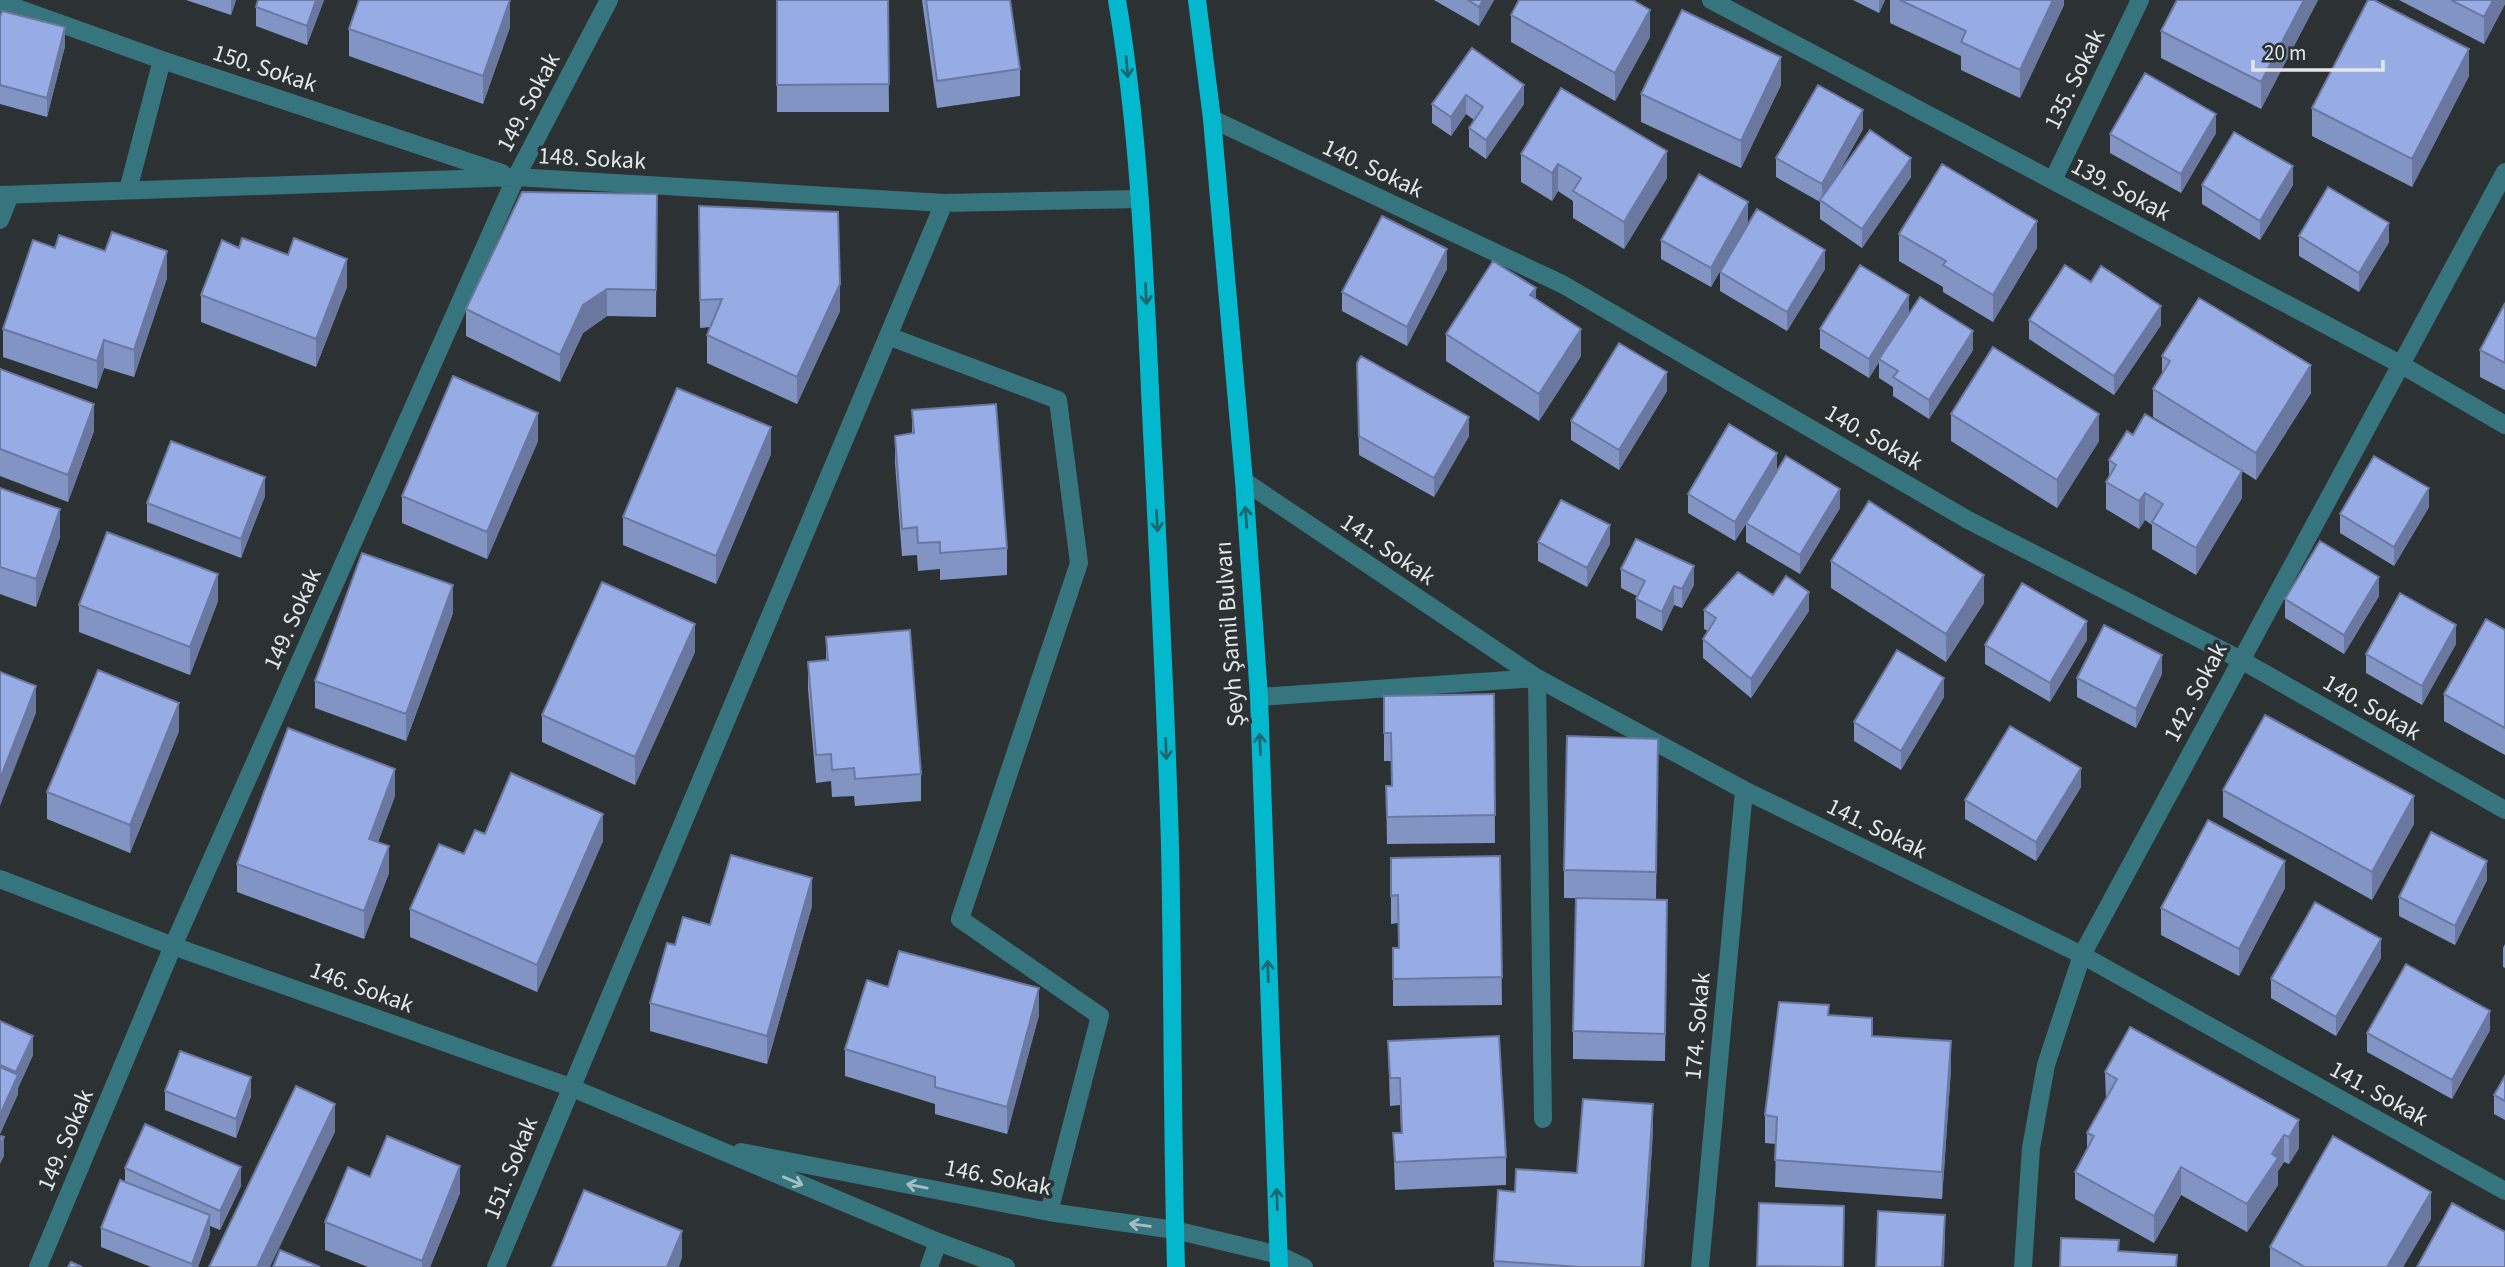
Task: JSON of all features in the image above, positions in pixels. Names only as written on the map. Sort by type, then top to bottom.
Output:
[{"type":"main road","points":[[1117,0],[1126,55],[1139,199],[1162,623],[1169,834],[1176,1267]]},
{"type":"main road","name":"Şeyh Şamil Bulvarı","points":[[1197,0],[1212,119],[1244,481],[1259,697],[1279,1261]]},
{"type":"street","name":"149. Sokak","points":[[38,1267],[173,946],[516,177],[609,0]]},
{"type":"street","name":"139. Sokak","points":[[1711,0],[2400,364],[2505,425]]},
{"type":"street","name":"135. Sokak","points":[[2053,180],[2140,0]]},
{"type":"street","name":"150. Sokak","points":[[0,2],[162,60],[516,177]]},
{"type":"street","points":[[128,190],[162,60]]},
{"type":"street","name":"140. Sokak","points":[[1212,119],[1562,284],[1968,520],[2241,660],[2505,810]]},
{"type":"street","name":"142. Sokak","points":[[2023,1267],[2031,1148],[2046,1065],[2082,955],[2505,172]]},
{"type":"street","name":"148. Sokak","points":[[5,195],[516,177],[944,204],[1139,199]]},
{"type":"street","points":[[0,220],[5,195]]},
{"type":"street","name":"151. Sokak","points":[[496,1267],[944,204]]},
{"type":"street","points":[[888,337],[1058,400],[1079,563],[960,919],[1100,1016],[1049,1212]]},
{"type":"street","name":"141. Sokak","points":[[1244,481],[1537,678],[1744,790],[2082,955],[2505,1191]]},
{"type":"street","points":[[1259,697],[1537,678],[1543,1119]]},
{"type":"street","name":"174. Sokak","points":[[1700,1267],[1744,790]]},
{"type":"street","name":"146. Sokak","points":[[0,879],[173,946],[570,1087],[938,1242],[1006,1267]]},
{"type":"street","name":"146. Sokak","points":[[707,1145],[1049,1212],[1175,1230],[1304,1267]]},
{"type":"street","points":[[929,1267],[938,1242]]},
{"type":"building","points":[[258,0],[316,0],[307,26],[256,7]]},
{"type":"building","points":[[359,0],[510,0],[483,76],[349,29]]},
{"type":"building","points":[[777,0],[888,0],[889,84],[777,85]]},
{"type":"building","points":[[926,0],[1010,0],[1020,69],[937,81]]},
{"type":"building","points":[[1468,0],[1483,0],[1479,7]]},
{"type":"building","points":[[1519,0],[1633,0],[1650,10],[1615,73],[1511,15]]},
{"type":"building","points":[[1900,0],[2053,0],[2020,70],[1961,42],[1966,31]]},
{"type":"building","points":[[2177,0],[2304,0],[2261,82],[2161,31]]},
{"type":"building","points":[[2368,0],[2374,0],[2469,49],[2412,159],[2312,108]]},
{"type":"building","points":[[2451,0],[2493,0],[2484,17]]},
{"type":"building","points":[[1682,10],[1781,57],[1741,141],[1641,94]]},
{"type":"building","points":[[2,11],[65,27],[47,98],[0,85]]},
{"type":"building","points":[[1472,48],[1524,85],[1486,140],[1469,128],[1483,107],[1466,95],[1451,117],[1432,104]]},
{"type":"building","points":[[2145,73],[2216,114],[2181,174],[2110,134]]},
{"type":"building","points":[[1818,85],[1863,110],[1822,184],[1776,158]]},
{"type":"building","points":[[1561,88],[1667,151],[1624,222],[1573,191],[1581,178],[1558,164],[1552,173],[1521,154]]},
{"type":"building","points":[[1870,130],[1911,158],[1862,229],[1820,200]]},
{"type":"building","points":[[2234,132],[2293,166],[2260,221],[2202,185]]},
{"type":"building","points":[[1942,164],[2037,221],[1993,295],[1943,265],[1946,261],[1899,234]]},
{"type":"building","points":[[1699,174],[1748,202],[1711,268],[1661,240]]},
{"type":"building","points":[[2328,187],[2389,223],[2359,273],[2299,236]]},
{"type":"building","points":[[522,192],[657,194],[656,290],[607,289],[583,305],[560,355],[466,309]]},
{"type":"building","points":[[699,206],[838,212],[840,284],[797,377],[707,335],[722,299],[700,300]]},
{"type":"building","points":[[1757,209],[1825,250],[1787,312],[1720,272]]},
{"type":"building","points":[[1382,216],[1447,249],[1407,327],[1342,292]]},
{"type":"building","points":[[112,232],[167,251],[134,350],[104,340],[97,361],[3,329],[33,240],[55,248],[59,235],[105,251]]},
{"type":"building","points":[[242,238],[288,255],[294,238],[347,259],[316,339],[201,295],[222,240],[239,248]]},
{"type":"building","points":[[1493,261],[1536,288],[1530,295],[1581,329],[1539,394],[1446,334]]},
{"type":"building","points":[[1860,265],[1909,295],[1869,359],[1820,329]]},
{"type":"building","points":[[2065,265],[2091,282],[2101,266],[2161,306],[2114,376],[2029,320]]},
{"type":"building","points":[[1920,297],[1973,331],[1929,400],[1893,377],[1898,371],[1879,359]]},
{"type":"building","points":[[2199,298],[2311,365],[2256,453],[2153,389],[2170,361],[2162,356]]},
{"type":"building","points":[[2505,303],[2505,363],[2480,350]]},
{"type":"building","points":[[1619,343],[1667,372],[1619,450],[1571,421]]},
{"type":"building","points":[[1993,347],[2099,414],[2057,480],[1951,414]]},
{"type":"building","points":[[1361,356],[1469,417],[1434,478],[1359,436],[1357,363]]},
{"type":"building","points":[[0,369],[94,404],[68,475],[0,449]]},
{"type":"building","points":[[453,376],[538,413],[487,532],[402,496]]},
{"type":"building","points":[[677,388],[771,427],[716,556],[623,517]]},
{"type":"building","points":[[996,404],[1007,548],[940,553],[940,542],[918,543],[917,527],[902,529],[895,436],[914,433],[912,410]]},
{"type":"building","points":[[2145,414],[2242,471],[2196,548],[2152,522],[2163,504],[2145,493],[2139,501],[2106,482],[2116,465],[2109,460],[2127,431],[2133,435]]},
{"type":"building","points":[[1729,424],[1777,453],[1735,522],[1688,494]]},
{"type":"building","points":[[171,441],[265,477],[241,539],[147,503]]},
{"type":"building","points":[[1786,456],[1840,489],[1800,555],[1746,523]]},
{"type":"building","points":[[2374,456],[2429,488],[2394,547],[2340,514]]},
{"type":"building","points":[[0,488],[60,509],[36,579],[0,567]]},
{"type":"building","points":[[1561,500],[1610,525],[1587,568],[1538,542]]},
{"type":"building","points":[[1869,501],[1984,575],[1946,634],[1831,561]]},
{"type":"building","points":[[107,532],[218,574],[190,647],[79,605]]},
{"type":"building","points":[[1636,539],[1694,566],[1682,589],[1674,586],[1662,612],[1636,599],[1645,581],[1621,569]]},
{"type":"building","points":[[2320,541],[2379,577],[2344,635],[2285,599]]},
{"type":"building","points":[[362,553],[453,585],[406,714],[315,681]]},
{"type":"building","points":[[1738,572],[1773,595],[1786,576],[1809,592],[1751,679],[1703,639],[1716,618],[1704,610]]},
{"type":"building","points":[[602,582],[695,624],[635,757],[542,715]]},
{"type":"building","points":[[2022,583],[2087,621],[2050,683],[1985,645]]},
{"type":"building","points":[[2400,593],[2456,625],[2422,686],[2366,654]]},
{"type":"building","points":[[2486,619],[2505,630],[2505,728],[2444,694]]},
{"type":"building","points":[[2104,625],[2162,655],[2136,709],[2077,678]]},
{"type":"building","points":[[910,630],[921,774],[855,779],[854,768],[832,770],[831,754],[816,755],[808,662],[828,660],[826,637]]},
{"type":"building","points":[[1897,650],[1944,678],[1901,751],[1854,722]]},
{"type":"building","points":[[98,670],[179,703],[130,825],[47,792]]},
{"type":"building","points":[[0,672],[36,686],[0,779]]},
{"type":"building","points":[[1494,694],[1495,815],[1387,817],[1386,786],[1392,786],[1391,733],[1384,733],[1384,696]]},
{"type":"building","points":[[2265,715],[2414,796],[2372,872],[2223,790]]},
{"type":"building","points":[[2010,726],[2081,768],[2036,842],[1965,800]]},
{"type":"building","points":[[288,728],[395,769],[369,839],[389,846],[364,911],[237,864]]},
{"type":"building","points":[[1567,736],[1658,739],[1656,872],[1564,870]]},
{"type":"building","points":[[511,773],[603,814],[537,965],[410,909],[439,844],[464,854],[475,830],[485,834]]},
{"type":"building","points":[[2208,820],[2285,861],[2239,949],[2161,908]]},
{"type":"building","points":[[2431,832],[2487,861],[2455,926],[2399,897]]},
{"type":"building","points":[[731,855],[812,878],[767,1036],[650,1003],[667,943],[675,945],[683,917],[710,925]]},
{"type":"building","points":[[1500,856],[1502,977],[1393,979],[1393,948],[1399,948],[1398,895],[1391,896],[1391,858]]},
{"type":"building","points":[[1576,898],[1667,900],[1665,1034],[1573,1031]]},
{"type":"building","points":[[2315,902],[2381,939],[2336,1017],[2271,979]]},
{"type":"building","points":[[899,951],[1039,988],[1007,1107],[935,1087],[935,1077],[845,1049],[867,980],[888,987]]},
{"type":"building","points":[[2406,964],[2490,1011],[2452,1080],[2367,1033]]},
{"type":"building","points":[[1779,1002],[1829,1005],[1828,1015],[1872,1018],[1872,1036],[1951,1041],[1942,1172],[1775,1160],[1777,1117],[1765,1115]]},
{"type":"building","points":[[0,1021],[33,1036],[16,1072],[0,1065]]},
{"type":"building","points":[[2130,1027],[2299,1120],[2289,1137],[2284,1135],[2272,1154],[2278,1158],[2247,1204],[2181,1167],[2154,1216],[2075,1172],[2094,1136],[2087,1133],[2117,1079],[2105,1072]]},
{"type":"building","points":[[1499,1036],[1506,1157],[1395,1162],[1393,1133],[1402,1133],[1400,1078],[1390,1078],[1388,1041]]},
{"type":"building","points":[[180,1051],[251,1077],[236,1119],[165,1091]]},
{"type":"building","points":[[0,1067],[18,1075],[0,1115]]},
{"type":"building","points":[[2505,1076],[2505,1101],[2494,1095]]},
{"type":"building","points":[[296,1086],[335,1104],[257,1267],[209,1267]]},
{"type":"building","points":[[1583,1099],[1653,1104],[1642,1267],[1579,1267],[1494,1261],[1498,1190],[1515,1192],[1516,1169],[1577,1173]]},
{"type":"building","points":[[145,1124],[241,1167],[220,1211],[125,1168]]},
{"type":"building","points":[[387,1136],[460,1166],[422,1261],[325,1222],[348,1167],[370,1177]]},
{"type":"building","points":[[2333,1136],[2431,1192],[2387,1267],[2305,1267],[2270,1247]]},
{"type":"building","points":[[120,1180],[210,1215],[192,1264],[101,1228]]},
{"type":"building","points":[[584,1190],[682,1231],[667,1267],[552,1267]]},
{"type":"building","points":[[1759,1203],[1844,1206],[1843,1267],[1757,1266]]},
{"type":"building","points":[[2452,1203],[2505,1232],[2505,1267],[2417,1267]]},
{"type":"building","points":[[1878,1211],[1945,1215],[1942,1267],[1876,1267]]},
{"type":"building","points":[[2061,1238],[2119,1240],[2118,1251],[2177,1255],[2176,1267],[2060,1267]]},
{"type":"building","points":[[280,1250],[320,1267],[273,1267]]},
{"type":"building","points":[[71,1262],[82,1267],[68,1267]]}]
